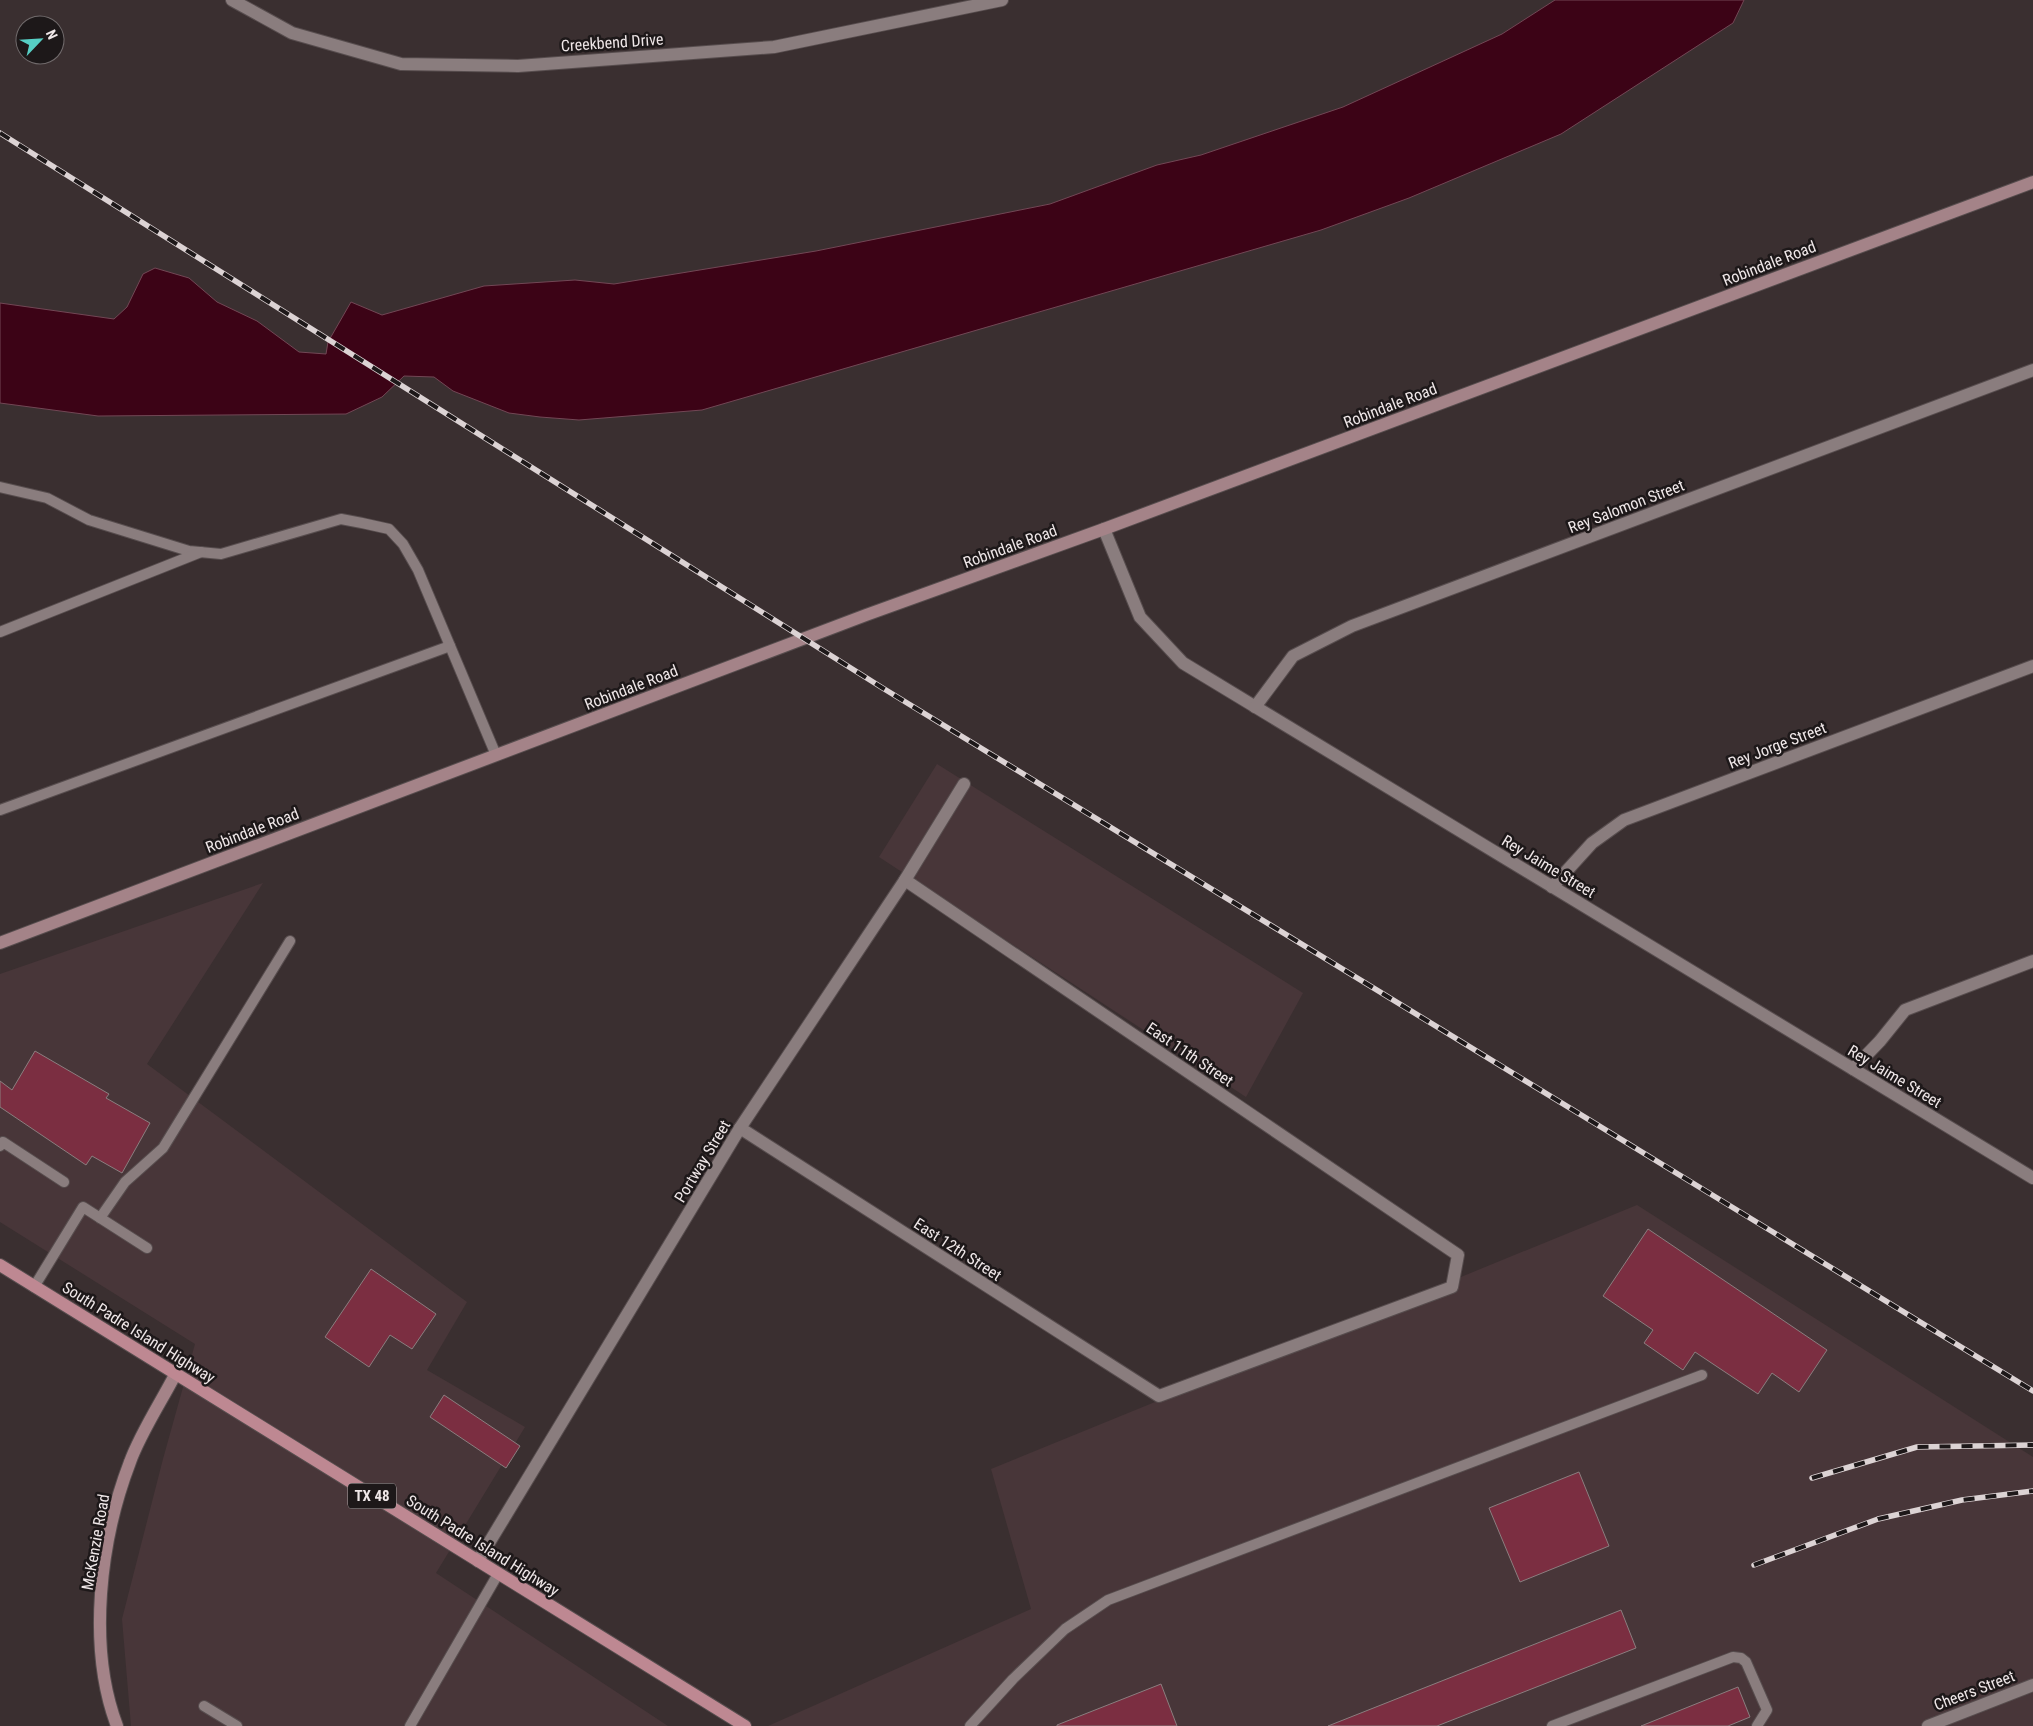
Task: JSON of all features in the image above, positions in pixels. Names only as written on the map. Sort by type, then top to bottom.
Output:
[{"type":"main road","name":"South Padre Island Highway","points":[[0,1265],[745,1726]]},
{"type":"street","name":"Creekbend Drive","points":[[232,0],[292,33],[401,64],[518,66],[774,47],[1002,0]]},
{"type":"street","name":"Robindale Road","points":[[0,943],[866,615],[1104,529],[2033,182]]},
{"type":"street","name":"Rey Salomon Street","points":[[1256,707],[1293,656],[1352,626],[2033,370]]},
{"type":"street","name":"Rey Jaime Street","points":[[1104,529],[1140,617],[1183,663],[2033,1178]]},
{"type":"street","name":"Rey Jorge Street","points":[[1552,887],[1592,844],[1624,820],[2033,666]]},
{"type":"street","name":"Portway Street","points":[[478,1561],[740,1128],[905,880],[964,784]]},
{"type":"street","name":"East 11th Street","points":[[905,880],[1458,1256],[1452,1287],[1159,1396]]},
{"type":"street","points":[[1853,1069],[1880,1041],[1905,1010],[2033,961]]},
{"type":"street","name":"East 12th Street","points":[[740,1128],[1159,1396]]},
{"type":"street","name":"McKenzie Road","points":[[117,1726],[102,1668],[100,1628],[104,1566],[115,1509],[130,1461],[175,1375]]},
{"type":"street","name":"Cheers Street","points":[[1928,1726],[2033,1685]]},
{"type":"lane","points":[[0,487],[47,498],[89,520],[189,550],[202,552],[221,554],[341,519],[389,529],[403,544],[418,570],[496,755]]},
{"type":"lane","points":[[0,632],[202,552]]},
{"type":"lane","points":[[0,810],[450,646]]},
{"type":"lane","points":[[100,1218],[124,1182],[163,1148],[290,941]]},
{"type":"lane","points":[[1,1143],[64,1182]]},
{"type":"lane","points":[[34,1287],[82,1207],[147,1248]]},
{"type":"lane","points":[[970,1726],[1065,1629],[1108,1600],[1702,1374]]},
{"type":"lane","points":[[410,1726],[498,1574]]},
{"type":"lane","points":[[1552,1726],[1733,1657],[1741,1658],[1746,1662],[1767,1710],[1757,1726]]},
{"type":"lane","points":[[204,1706],[237,1726]]},
{"type":"shaded area","points":[[1555,0],[1744,0],[1733,23],[1561,134],[1409,198],[1321,230],[702,410],[579,420],[540,417],[509,413],[453,391],[434,377],[404,376],[382,397],[346,414],[98,416],[0,403],[0,303],[114,319],[127,307],[143,274],[155,268],[189,278],[217,302],[257,321],[299,352],[326,354],[328,342],[351,302],[382,315],[484,286],[575,280],[614,284],[816,251],[1050,204],[1157,165],[1201,155],[1343,107],[1502,34]]},
{"type":"shaded area","points":[[937,764],[1303,993],[1246,1097],[879,857]]},
{"type":"shaded area","points":[[263,883],[147,1064],[467,1302],[427,1370],[525,1427],[436,1573],[668,1726],[131,1726],[122,1619],[195,1344],[0,1222],[0,974]]},
{"type":"shaded area","points":[[1637,1205],[2033,1457],[2033,1726],[768,1726],[1031,1609],[991,1469]]},
{"type":"building","points":[[35,1051],[109,1094],[106,1098],[150,1123],[122,1173],[92,1156],[86,1165],[0,1107],[0,1081],[12,1090]]},
{"type":"building","points":[[1648,1229],[1827,1350],[1799,1392],[1772,1373],[1758,1394],[1695,1352],[1683,1370],[1644,1343],[1653,1330],[1603,1296]]},
{"type":"building","points":[[371,1269],[436,1314],[412,1349],[390,1335],[369,1367],[325,1337]]},
{"type":"building","points":[[444,1395],[520,1446],[506,1468],[430,1417]]},
{"type":"building","points":[[1579,1472],[1609,1546],[1520,1582],[1489,1508]]},
{"type":"building","points":[[1621,1610],[1636,1648],[1437,1726],[1328,1726]]},
{"type":"building","points":[[1161,1684],[1177,1726],[1057,1726],[1057,1725]]},
{"type":"building","points":[[1738,1687],[1750,1717],[1728,1726],[1641,1726]]},
{"type":"railway","points":[[0,133],[881,687],[2033,1391]]},
{"type":"railway","points":[[1812,1478],[1917,1447],[2033,1445]]},
{"type":"railway","points":[[1754,1565],[1878,1519],[1962,1500],[2033,1491]]}]
